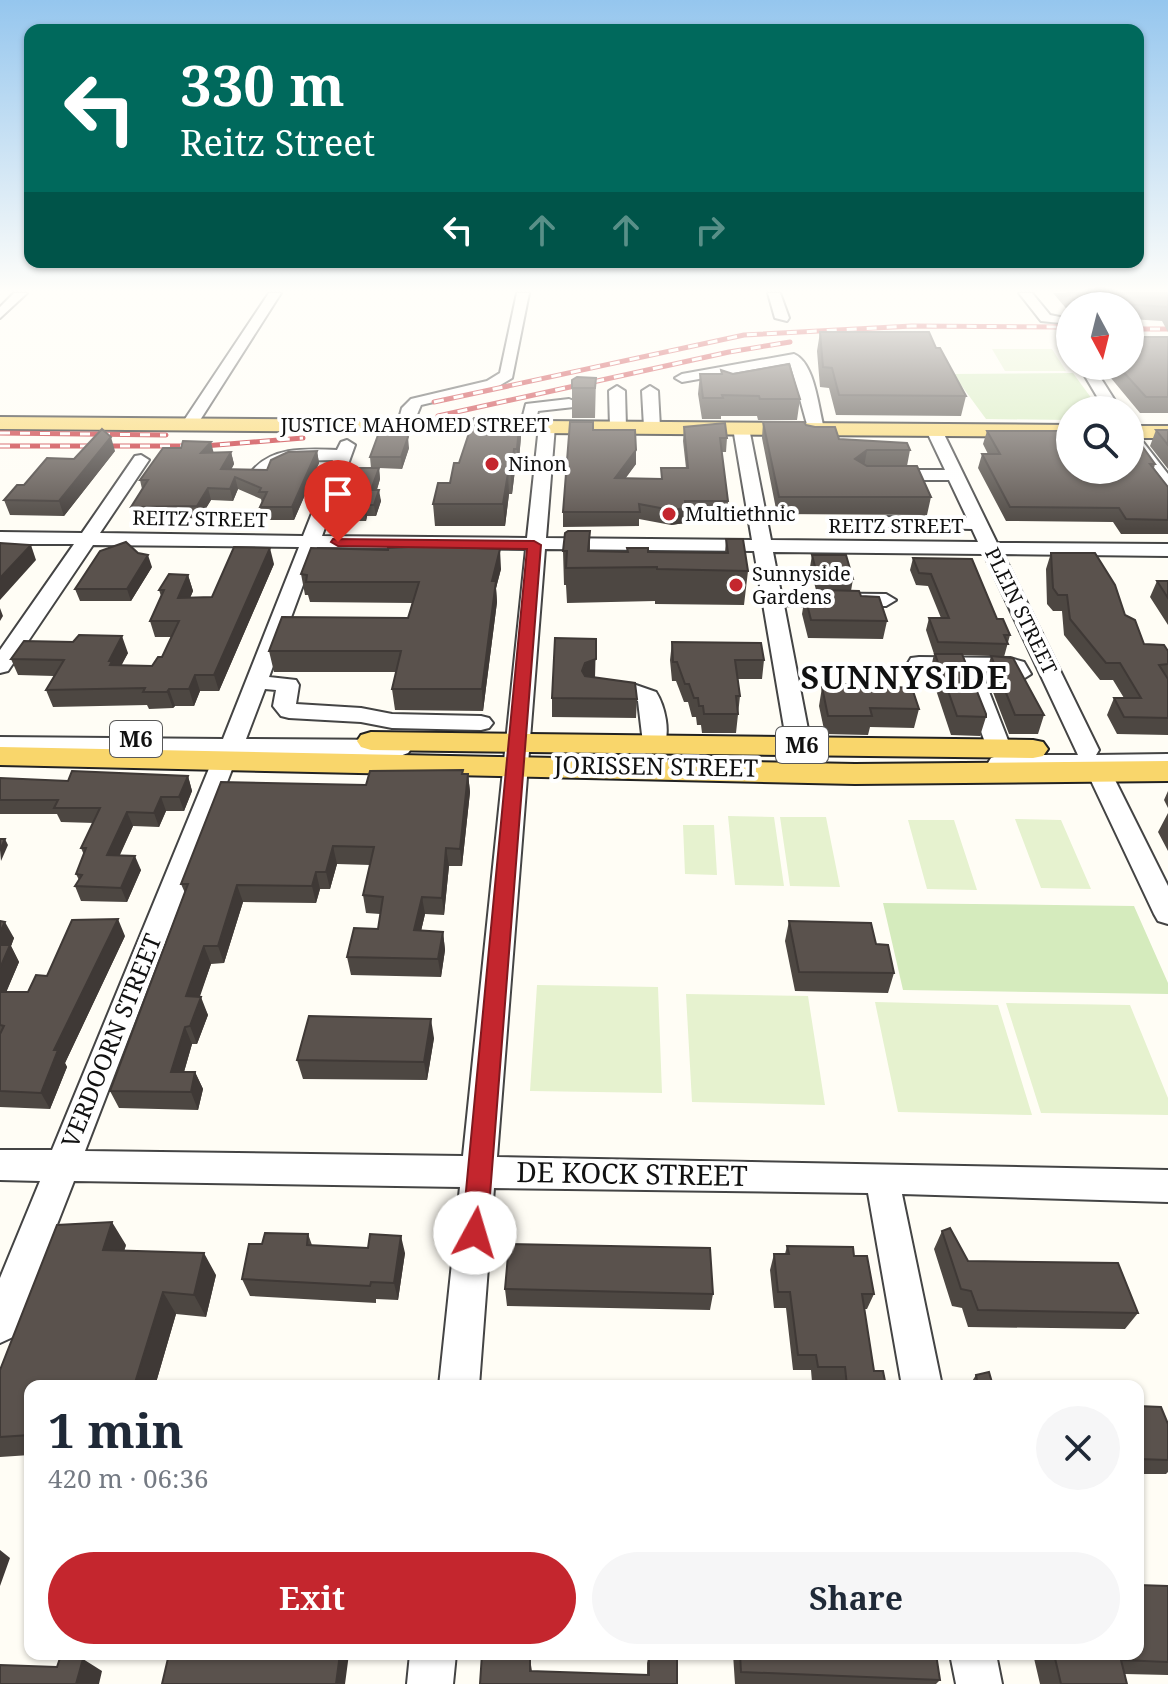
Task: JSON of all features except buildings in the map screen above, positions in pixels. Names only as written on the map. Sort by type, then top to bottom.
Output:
[{"type":"main road","name":"JUSTICE MAHOMED STREET","points":[[0,423],[1056,431]]},
{"type":"main road","points":[[1144,433],[1168,432]]},
{"type":"main road","name":"JORISSEN STREET","points":[[0,754],[229,750],[317,744],[390,731],[516,756]]},
{"type":"main road","name":"JORISSEN STREET","points":[[0,737],[229,750],[654,761],[878,774],[1092,760],[1168,751]]},
{"type":"main road","points":[[317,744],[516,756]]},
{"type":"main road","name":"JORISSEN STREET","points":[[654,761],[799,745],[999,748],[1168,771]]},
{"type":"street","points":[[189,425],[224,372]]},
{"type":"street","points":[[405,426],[409,409],[416,402],[492,384],[508,372]]},
{"type":"street","points":[[682,378],[715,372]]},
{"type":"street","points":[[781,378],[802,374],[816,428]]},
{"type":"street","points":[[613,427],[617,391]]},
{"type":"street","points":[[650,391],[652,427]]},
{"type":"street","points":[[460,1380],[481,1172],[534,545],[538,426],[531,407],[569,404]]},
{"type":"street","points":[[602,404],[607,406],[613,427]]},
{"type":"street","points":[[741,428],[799,745]]},
{"type":"street","name":"PLEIN STREET","points":[[934,430],[1168,914]]},
{"type":"street","name":"VERDOORN STREET","points":[[0,1324],[257,682],[345,450],[282,456],[270,461],[260,471]]},
{"type":"street","points":[[1144,453],[1168,485]]},
{"type":"street","points":[[0,666],[141,460]]},
{"type":"street","points":[[864,475],[956,475]]},
{"type":"street","points":[[881,522],[979,524]]},
{"type":"street","name":"REITZ STREET","points":[[0,538],[1168,550]]},
{"type":"street","points":[[773,599],[886,600]]},
{"type":"street","points":[[919,663],[1016,667],[1028,692]]},
{"type":"street","points":[[968,664],[999,748]]},
{"type":"street","points":[[257,682],[288,685],[285,710],[361,715],[390,731],[481,723]]},
{"type":"street","points":[[596,688],[636,689],[648,695],[652,703],[654,761]]},
{"type":"street","name":"JORISSEN STREET","points":[[0,744],[317,744]]},
{"type":"street","name":"JORISSEN STREET","points":[[0,754],[516,756],[864,752],[1168,761]]},
{"type":"street","name":"JORISSEN STREET","points":[[654,761],[867,769],[963,764],[1168,761]]},
{"type":"street","name":"DE KOCK STREET","points":[[0,1165],[882,1178],[1168,1186]]},
{"type":"street","points":[[882,1178],[921,1380]]},
{"type":"street","points":[[430,1684],[432,1660]]},
{"type":"street","points":[[974,1660],[979,1684]]},
{"type":"green space","points":[[1056,373],[1056,380],[1078,380],[1090,396],[1056,396],[1056,420],[986,419],[953,374]]},
{"type":"green space","points":[[728,816],[774,817],[784,886],[735,885]]},
{"type":"green space","points":[[780,817],[826,817],[840,887],[790,886]]},
{"type":"green space","points":[[1015,819],[1061,820],[1091,889],[1041,888]]},
{"type":"green space","points":[[908,820],[954,820],[977,890],[927,889]]},
{"type":"green space","points":[[683,825],[714,825],[717,875],[685,874]]},
{"type":"green space","points":[[883,903],[1134,906],[1168,983],[1168,994],[903,990]]},
{"type":"green space","points":[[537,985],[658,987],[662,1093],[530,1091]]},
{"type":"green space","points":[[686,994],[808,996],[825,1105],[692,1102]]},
{"type":"green space","points":[[875,1002],[998,1005],[1032,1115],[898,1112]]},
{"type":"green space","points":[[1006,1003],[1130,1005],[1168,1098],[1168,1115],[1041,1113]]},
{"type":"railway","points":[[434,402],[575,372]]},
{"type":"railway","points":[[438,416],[640,372]]},
{"type":"railway","points":[[0,433],[166,435]]},
{"type":"railway","points":[[0,446],[204,446],[303,438]]},
{"type":"place","name":"Ninon","points":[[492,464]]},
{"type":"place","name":"Multiethnic","points":[[669,514]]},
{"type":"place","name":"Sunnyside Gardens","points":[[736,585]]},
{"type":"district","name":"SUNNYSIDE","points":[[905,678]]},
{"type":"route","points":[[338,542],[534,545],[475,1233]]}]
